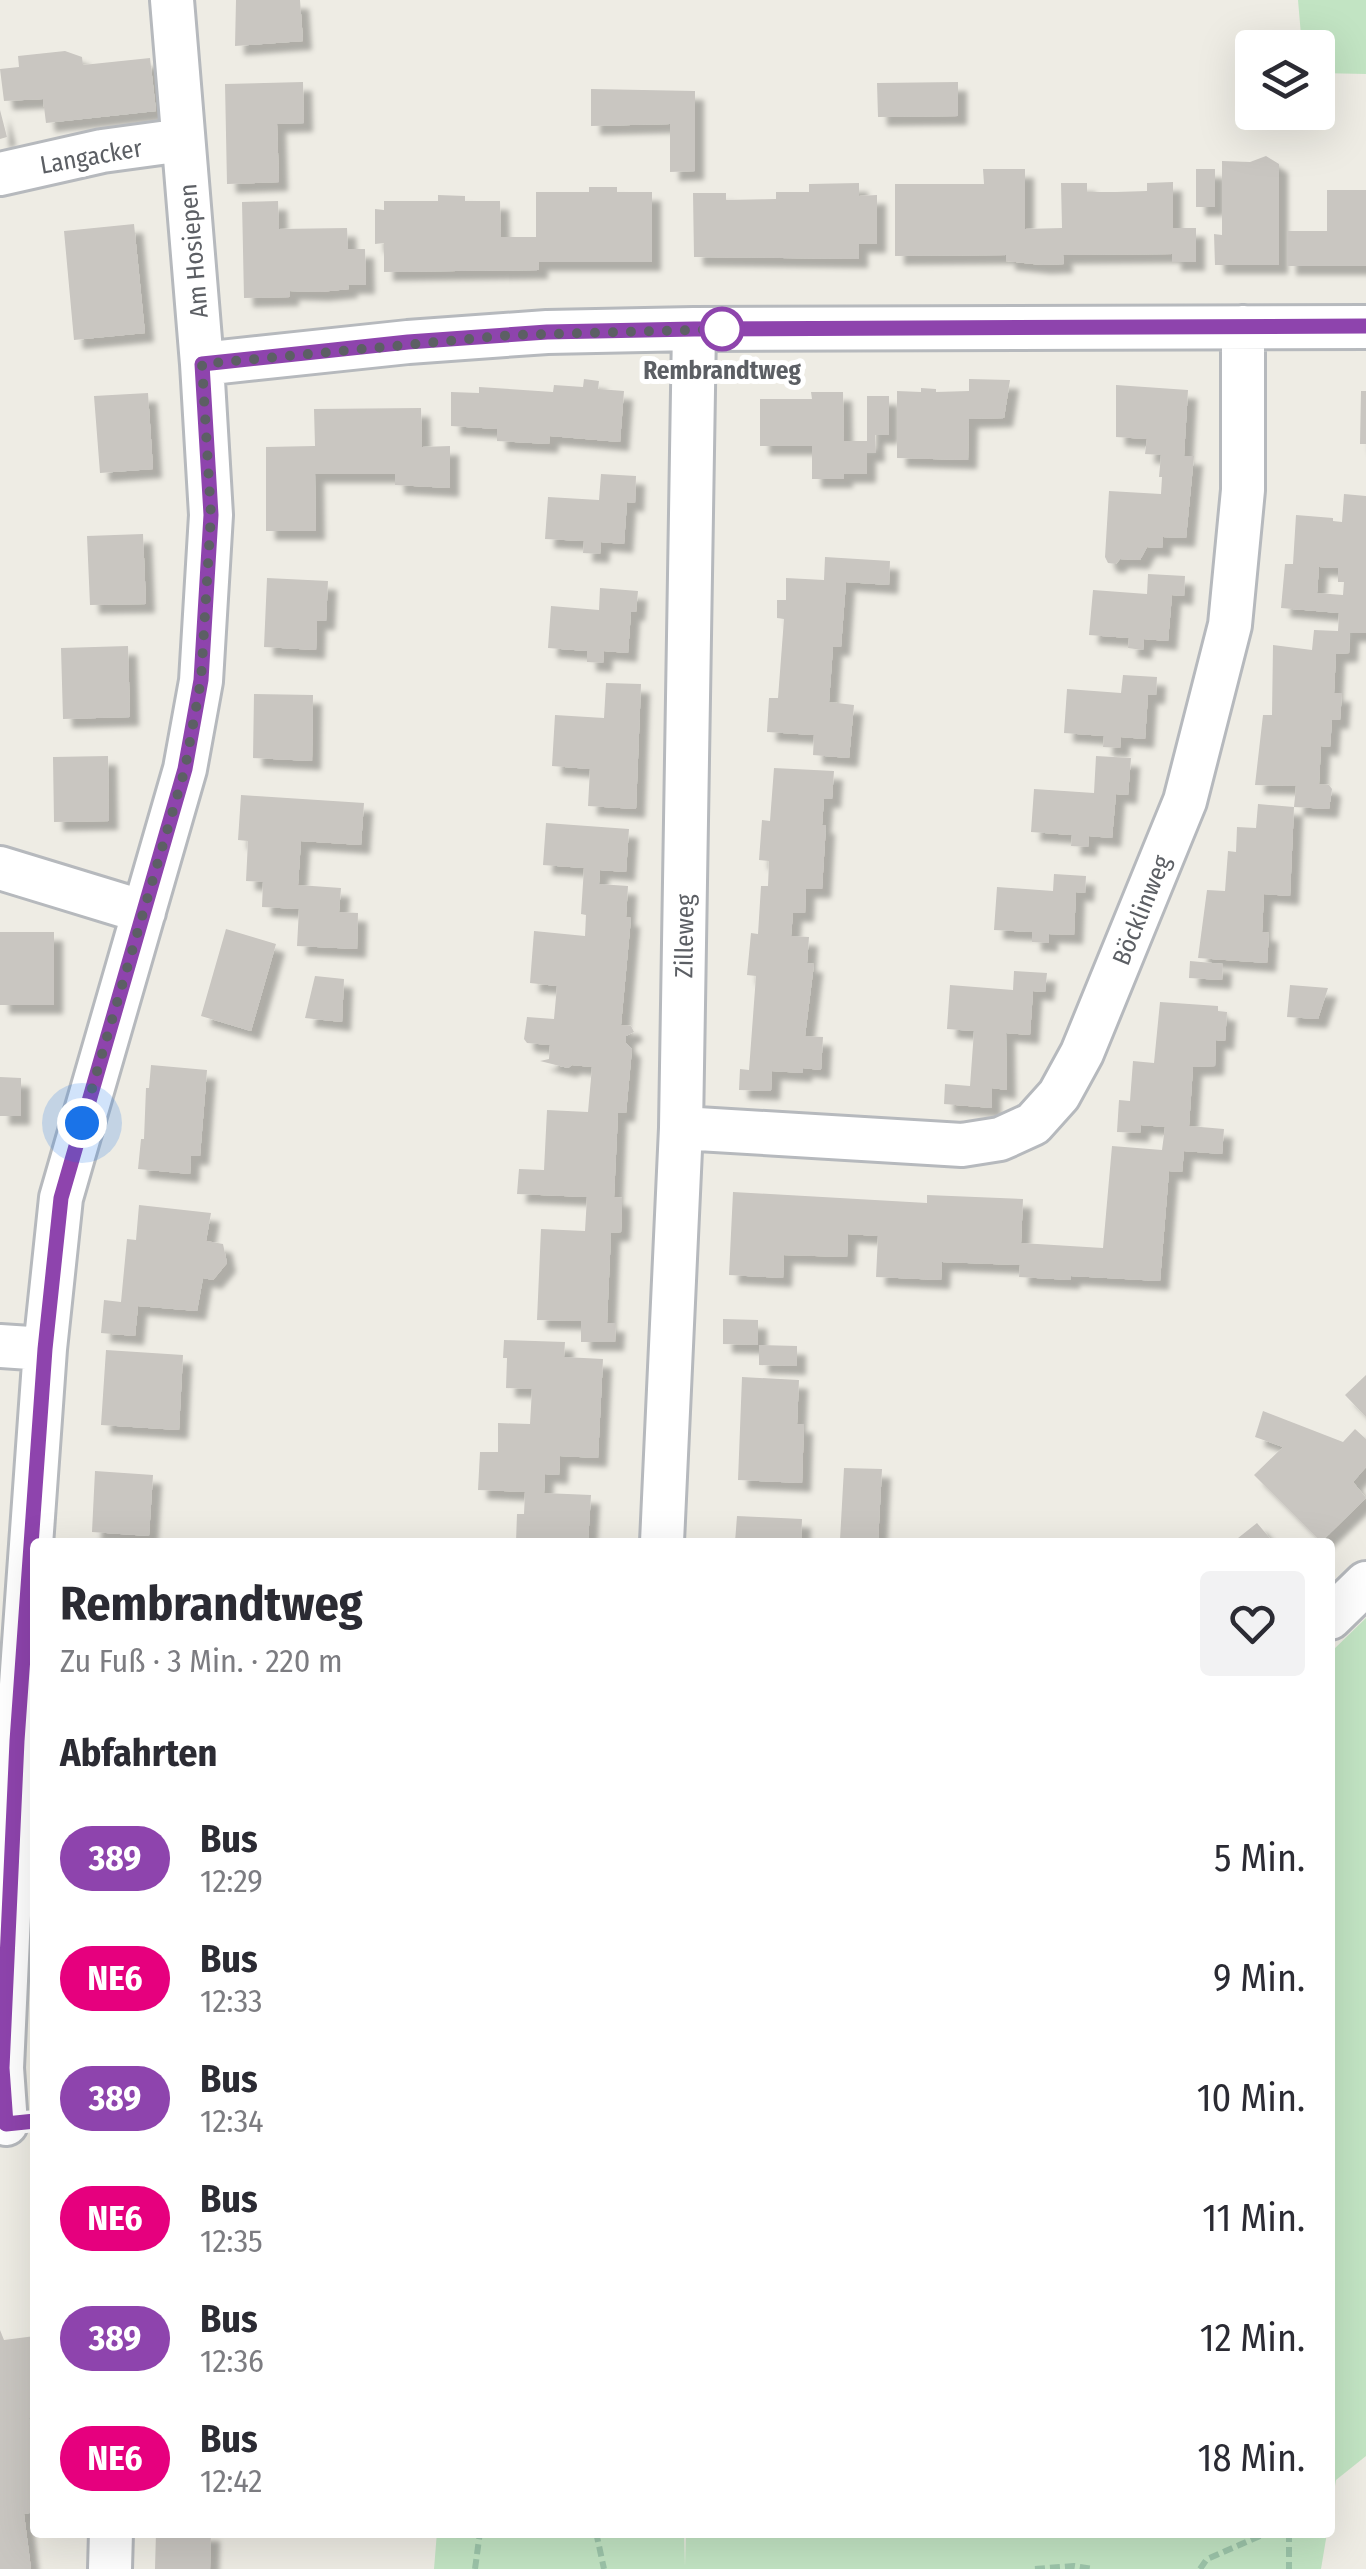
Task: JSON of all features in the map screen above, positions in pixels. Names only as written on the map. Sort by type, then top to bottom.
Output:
[{"type":"street","name":"Am Hosiepen","points":[[14,2123],[2,2068],[9,1741],[61,1198],[185,769],[201,680],[211,515],[172,0]]},
{"type":"street","name":"Langacker","points":[[0,174],[102,151],[183,140]]},
{"type":"street","points":[[202,364],[487,336],[694,329],[1366,326]]},
{"type":"street","name":"Böcklinweg","points":[[681,1128],[962,1145],[1000,1140],[1033,1124],[1058,1095],[1082,1053],[1185,800],[1208,718],[1230,625],[1243,490],[1243,327]]},
{"type":"street","name":"Zilleweg","points":[[662,1538],[681,1128],[694,329]]},
{"type":"street","points":[[0,868],[144,912]]},
{"type":"street","points":[[0,1346],[45,1349]]},
{"type":"street","points":[[1335,1613],[1366,1583]]},
{"type":"street","points":[[110,2569],[111,2538]]},
{"type":"path","points":[[475,2569],[479,2538]]},
{"type":"path","points":[[597,2538],[604,2569]]},
{"type":"path","points":[[1200,2569],[1207,2559],[1255,2538]]},
{"type":"path","points":[[1289,2538],[1289,2569]]},
{"type":"path","points":[[1035,2569],[1094,2569]]},
{"type":"green space","points":[[1298,0],[1366,0],[1366,74],[1335,73],[1335,30],[1301,30]]},
{"type":"green space","points":[[1366,1618],[1366,2456],[1336,2480],[1335,2486],[1335,1648]]},
{"type":"green space","points":[[437,2538],[684,2538],[685,2566],[686,2538],[1326,2538],[1321,2569],[434,2569]]},
{"type":"building","points":[[236,0],[300,0],[303,41],[235,46]]},
{"type":"building","points":[[65,51],[82,57],[83,65],[150,58],[156,111],[46,123],[43,99],[4,101],[0,69],[19,67],[18,56]]},
{"type":"building","points":[[303,82],[304,123],[277,124],[279,182],[227,184],[225,84]]},
{"type":"building","points":[[958,82],[958,116],[878,117],[877,83]]},
{"type":"building","points":[[591,89],[695,91],[695,171],[670,172],[670,124],[591,126]]},
{"type":"building","points":[[0,110],[7,137],[0,139]]},
{"type":"building","points":[[1266,156],[1279,164],[1279,265],[1215,265],[1214,234],[1222,235],[1222,161],[1250,162]]},
{"type":"building","points":[[983,169],[1025,169],[1025,229],[1062,228],[1061,183],[1087,183],[1087,192],[1116,192],[1147,191],[1147,183],[1173,182],[1173,228],[1196,228],[1196,262],[1172,262],[1172,254],[1063,255],[1064,264],[1042,265],[1006,261],[1006,255],[895,256],[895,184],[984,184]]},
{"type":"building","points":[[1196,169],[1215,169],[1215,207],[1196,207]]},
{"type":"building","points":[[859,183],[859,196],[877,195],[877,244],[859,244],[859,259],[694,257],[693,193],[726,193],[726,200],[776,199],[776,192],[809,192],[809,184]]},
{"type":"building","points":[[589,187],[652,192],[652,262],[539,262],[539,270],[384,272],[384,243],[375,244],[375,209],[384,210],[384,201],[438,201],[438,195],[465,196],[465,201],[500,201],[501,237],[536,237],[536,192],[589,192]]},
{"type":"building","points":[[1327,190],[1366,190],[1366,266],[1287,266],[1287,231],[1327,231]]},
{"type":"building","points":[[278,201],[279,229],[347,228],[348,249],[365,249],[366,285],[320,292],[290,291],[290,297],[244,298],[242,202]]},
{"type":"building","points":[[134,224],[145,333],[74,340],[64,231]]},
{"type":"building","points":[[584,379],[599,381],[598,389],[624,391],[620,442],[550,436],[549,444],[497,441],[497,429],[451,426],[451,392],[479,393],[479,387],[553,392],[554,385],[583,387]]},
{"type":"building","points":[[969,379],[1010,380],[1004,418],[969,419],[968,460],[897,458],[897,391],[969,391]]},
{"type":"building","points":[[1116,385],[1188,390],[1184,456],[1194,456],[1186,538],[1163,537],[1162,548],[1147,547],[1140,560],[1120,559],[1116,564],[1108,563],[1105,557],[1109,491],[1161,494],[1162,477],[1161,455],[1145,454],[1147,439],[1116,437]]},
{"type":"building","points":[[1361,391],[1366,391],[1366,444],[1360,444]]},
{"type":"building","points":[[811,392],[843,392],[844,441],[867,441],[867,396],[889,396],[889,435],[875,435],[876,453],[867,453],[867,474],[812,479],[812,446],[760,446],[760,399],[812,399]]},
{"type":"building","points":[[148,393],[153,469],[100,473],[94,396]]},
{"type":"building","points":[[421,408],[422,447],[450,446],[450,488],[395,485],[395,474],[315,474],[316,531],[266,531],[266,447],[315,446],[314,409]]},
{"type":"building","points":[[601,474],[636,476],[635,503],[627,502],[624,544],[601,542],[600,554],[583,553],[584,541],[545,539],[548,497],[599,500]]},
{"type":"building","points":[[1344,494],[1366,496],[1366,633],[1350,633],[1349,653],[1336,654],[1334,693],[1342,693],[1340,720],[1332,720],[1330,747],[1321,746],[1319,784],[1332,789],[1329,809],[1294,807],[1296,786],[1255,785],[1263,715],[1272,715],[1273,645],[1312,650],[1314,630],[1338,631],[1339,613],[1281,608],[1285,564],[1293,564],[1296,515],[1342,522]],"holes":[[[1319,567],[1338,568],[1338,582],[1344,582],[1343,595],[1317,593]]]},
{"type":"building","points":[[143,534],[146,604],[90,605],[87,536]]},
{"type":"building","points":[[825,557],[890,561],[889,585],[846,582],[841,647],[833,647],[829,702],[854,705],[849,758],[813,755],[814,735],[767,732],[769,698],[778,698],[784,619],[777,618],[777,600],[786,600],[786,578],[824,580]]},
{"type":"building","points":[[1148,574],[1185,576],[1184,596],[1172,595],[1168,641],[1144,639],[1143,650],[1128,648],[1129,638],[1089,635],[1093,590],[1147,594]]},
{"type":"building","points":[[267,578],[328,581],[326,621],[317,621],[316,650],[264,647]]},
{"type":"building","points":[[600,588],[638,591],[636,612],[631,612],[628,653],[604,651],[603,663],[587,662],[587,651],[548,648],[551,606],[599,610]]},
{"type":"building","points":[[128,646],[130,717],[63,719],[61,648]]},
{"type":"building","points":[[1123,675],[1157,677],[1156,695],[1148,695],[1145,739],[1121,737],[1120,748],[1103,747],[1104,736],[1064,733],[1067,689],[1121,693]]},
{"type":"building","points":[[606,683],[641,684],[636,809],[588,806],[590,769],[552,766],[555,715],[604,718]]},
{"type":"building","points":[[254,694],[313,695],[312,761],[253,758]]},
{"type":"building","points":[[108,756],[109,821],[54,822],[53,757]]},
{"type":"building","points":[[1096,756],[1131,758],[1128,795],[1116,794],[1112,838],[1089,836],[1088,847],[1071,846],[1072,835],[1031,832],[1034,789],[1094,793]]},
{"type":"building","points":[[774,768],[834,771],[832,799],[824,799],[822,889],[806,889],[805,913],[793,913],[791,936],[809,937],[807,963],[814,964],[805,1036],[823,1037],[821,1070],[772,1071],[771,1091],[739,1090],[740,1069],[749,1070],[756,976],[747,975],[751,933],[758,934],[761,886],[768,886],[769,861],[759,860],[762,820],[770,821]]},
{"type":"building","points":[[241,795],[364,803],[361,845],[301,841],[298,885],[341,888],[339,912],[358,913],[357,949],[297,946],[299,909],[262,907],[263,882],[246,881],[248,841],[238,840]]},
{"type":"building","points":[[1258,804],[1294,807],[1290,896],[1264,894],[1262,932],[1269,933],[1267,963],[1198,958],[1207,890],[1225,891],[1228,851],[1236,852],[1237,827],[1256,828]]},
{"type":"building","points":[[546,823],[629,829],[626,872],[600,870],[599,884],[628,886],[626,917],[631,918],[621,1025],[631,1026],[634,1032],[626,1036],[632,1049],[626,1113],[618,1113],[614,1197],[622,1198],[622,1215],[621,1232],[611,1233],[607,1323],[616,1323],[615,1342],[581,1342],[581,1321],[537,1320],[541,1229],[585,1231],[587,1197],[517,1194],[519,1169],[544,1170],[547,1110],[588,1112],[592,1067],[568,1068],[540,1061],[549,1059],[550,1045],[527,1043],[524,1039],[527,1017],[554,1019],[557,986],[530,983],[534,931],[585,936],[586,915],[581,914],[584,868],[543,865]]},
{"type":"building","points":[[1054,874],[1086,876],[1085,893],[1076,892],[1074,935],[1049,934],[1049,943],[1032,942],[1032,932],[994,930],[997,887],[1053,891]]},
{"type":"building","points":[[226,929],[276,944],[251,1031],[201,1016]]},
{"type":"building","points":[[0,932],[54,932],[54,1005],[0,1005]]},
{"type":"building","points":[[1190,961],[1223,964],[1222,980],[1189,978]]},
{"type":"building","points":[[1014,971],[1047,973],[1045,992],[1033,991],[1030,1035],[1006,1033],[1007,1090],[992,1088],[992,1108],[944,1104],[945,1084],[970,1086],[974,1031],[947,1029],[950,985],[1013,990]]},
{"type":"building","points":[[315,976],[344,979],[342,1022],[305,1018]]},
{"type":"building","points":[[1290,985],[1328,988],[1318,1019],[1287,1017]]},
{"type":"building","points":[[1160,1002],[1218,1006],[1218,1011],[1227,1012],[1225,1041],[1216,1040],[1215,1066],[1193,1067],[1189,1126],[1224,1129],[1222,1154],[1184,1151],[1182,1172],[1169,1171],[1160,1281],[1019,1277],[1020,1265],[942,1262],[941,1280],[876,1277],[878,1236],[848,1234],[847,1257],[784,1255],[783,1278],[729,1275],[733,1192],[927,1203],[927,1195],[1023,1199],[1021,1243],[1103,1248],[1112,1146],[1162,1150],[1165,1127],[1141,1125],[1140,1133],[1117,1132],[1119,1100],[1130,1101],[1133,1061],[1154,1063]]},
{"type":"building","points":[[151,1065],[207,1070],[200,1156],[191,1156],[190,1174],[138,1169]]},
{"type":"building","points":[[0,1077],[21,1078],[21,1116],[0,1116]]},
{"type":"building","points":[[139,1205],[211,1213],[206,1241],[223,1244],[227,1263],[213,1280],[203,1278],[197,1311],[138,1306],[135,1336],[101,1333],[104,1300],[121,1302],[127,1239],[136,1240]]},
{"type":"building","points":[[723,1319],[758,1320],[758,1345],[723,1344]]},
{"type":"building","points":[[504,1340],[565,1342],[564,1357],[603,1359],[598,1458],[560,1456],[559,1475],[545,1474],[544,1493],[591,1495],[588,1538],[516,1538],[517,1514],[524,1514],[525,1492],[478,1490],[480,1452],[498,1452],[498,1423],[530,1424],[532,1389],[506,1388],[507,1358],[503,1358]]},
{"type":"building","points":[[759,1345],[797,1346],[797,1366],[759,1365]]},
{"type":"building","points":[[106,1350],[183,1355],[179,1430],[101,1425]]},
{"type":"building","points":[[1366,1375],[1366,1417],[1345,1395]]},
{"type":"building","points":[[742,1377],[799,1380],[797,1424],[804,1424],[802,1483],[738,1480]]},
{"type":"building","points":[[1263,1411],[1343,1442],[1355,1429],[1366,1439],[1366,1467],[1353,1482],[1366,1498],[1325,1538],[1317,1538],[1254,1475],[1283,1447],[1255,1437]]},
{"type":"building","points":[[844,1468],[882,1469],[878,1538],[840,1538]]},
{"type":"building","points":[[95,1471],[153,1475],[149,1536],[92,1532]]},
{"type":"building","points":[[737,1516],[802,1519],[801,1538],[735,1538]]},
{"type":"building","points":[[1257,1523],[1270,1538],[1238,1538]]},
{"type":"building","points":[[0,2330],[4,2340],[30,2337],[30,2513],[24,2514],[31,2569],[0,2569]]},
{"type":"building","points":[[156,2538],[211,2538],[210,2569],[155,2569]]},
{"type":"bus line","name":"389","points":[[32,1538],[61,1198],[185,769],[201,680],[211,515],[202,364],[547,332],[1366,326]]},
{"type":"bus line","name":"389","points":[[30,1559],[2,2068],[6,2124],[30,2122]]},
{"type":"place","name":"Rembrandtweg","points":[[722,329]]},
{"type":"route","points":[[82,1123],[185,769],[201,680],[211,515],[202,364],[512,335],[733,329],[722,329]]}]
